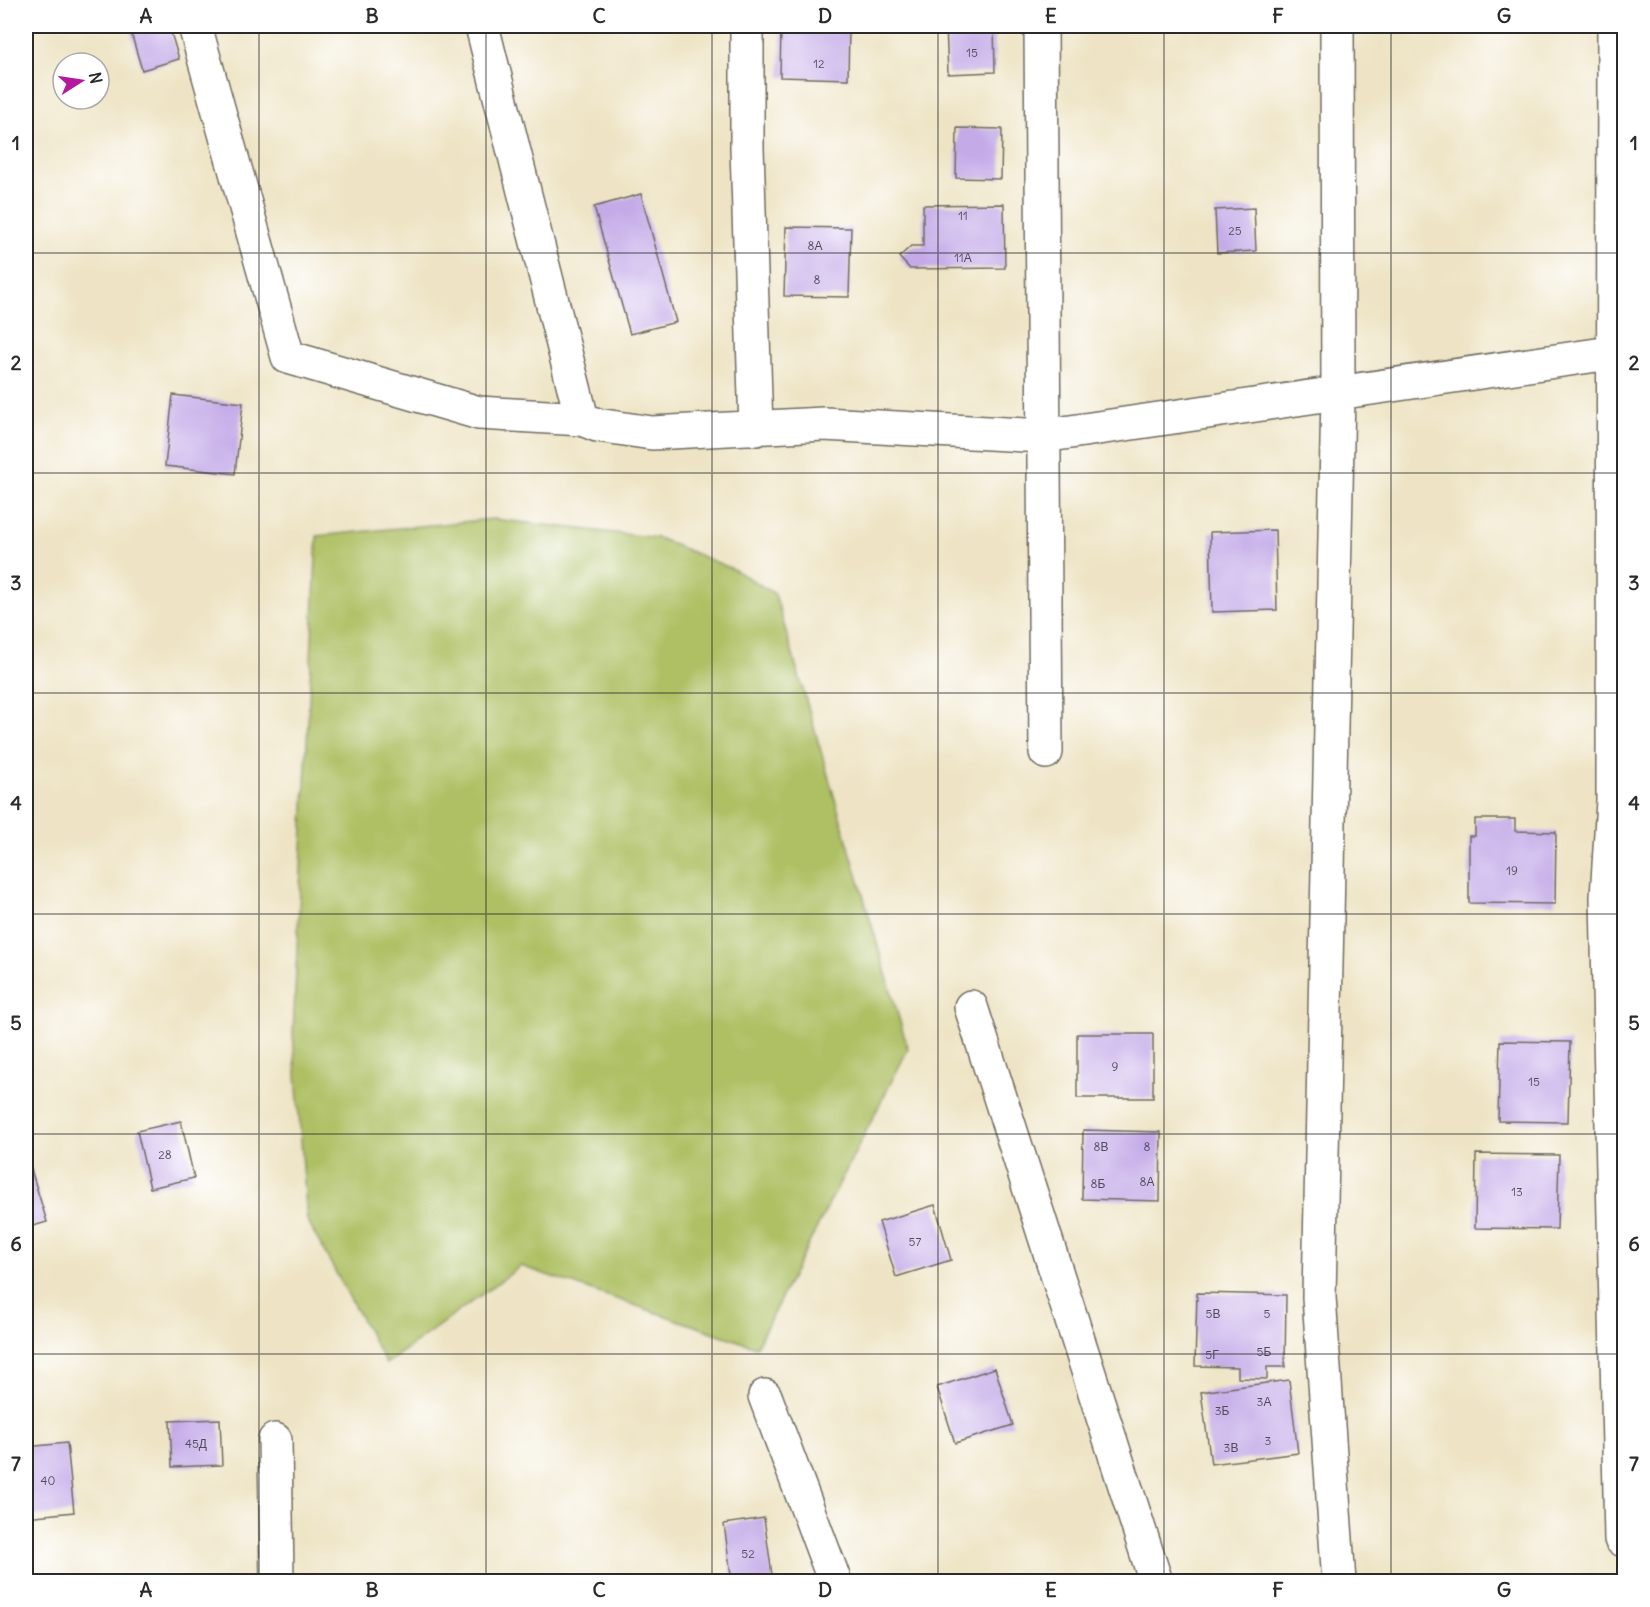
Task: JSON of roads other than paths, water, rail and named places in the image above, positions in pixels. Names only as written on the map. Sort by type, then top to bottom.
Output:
[{"type":"street","points":[[195,26],[288,357],[479,412],[582,419],[597,425],[652,433],[824,424],[1043,436],[1619,351]]},
{"type":"street","points":[[482,26],[582,419]]},
{"type":"street","points":[[747,26],[747,148],[756,429]]},
{"type":"street","points":[[1041,26],[1046,752]]},
{"type":"street","points":[[1337,26],[1338,394],[1319,1297],[1339,1581]]},
{"type":"street","points":[[1614,26],[1619,351],[1612,801],[1607,897],[1621,1539]]},
{"type":"street","points":[[971,1007],[1156,1581]]},
{"type":"street","points":[[765,1396],[835,1581]]},
{"type":"street","points":[[275,1440],[277,1581]]}]
